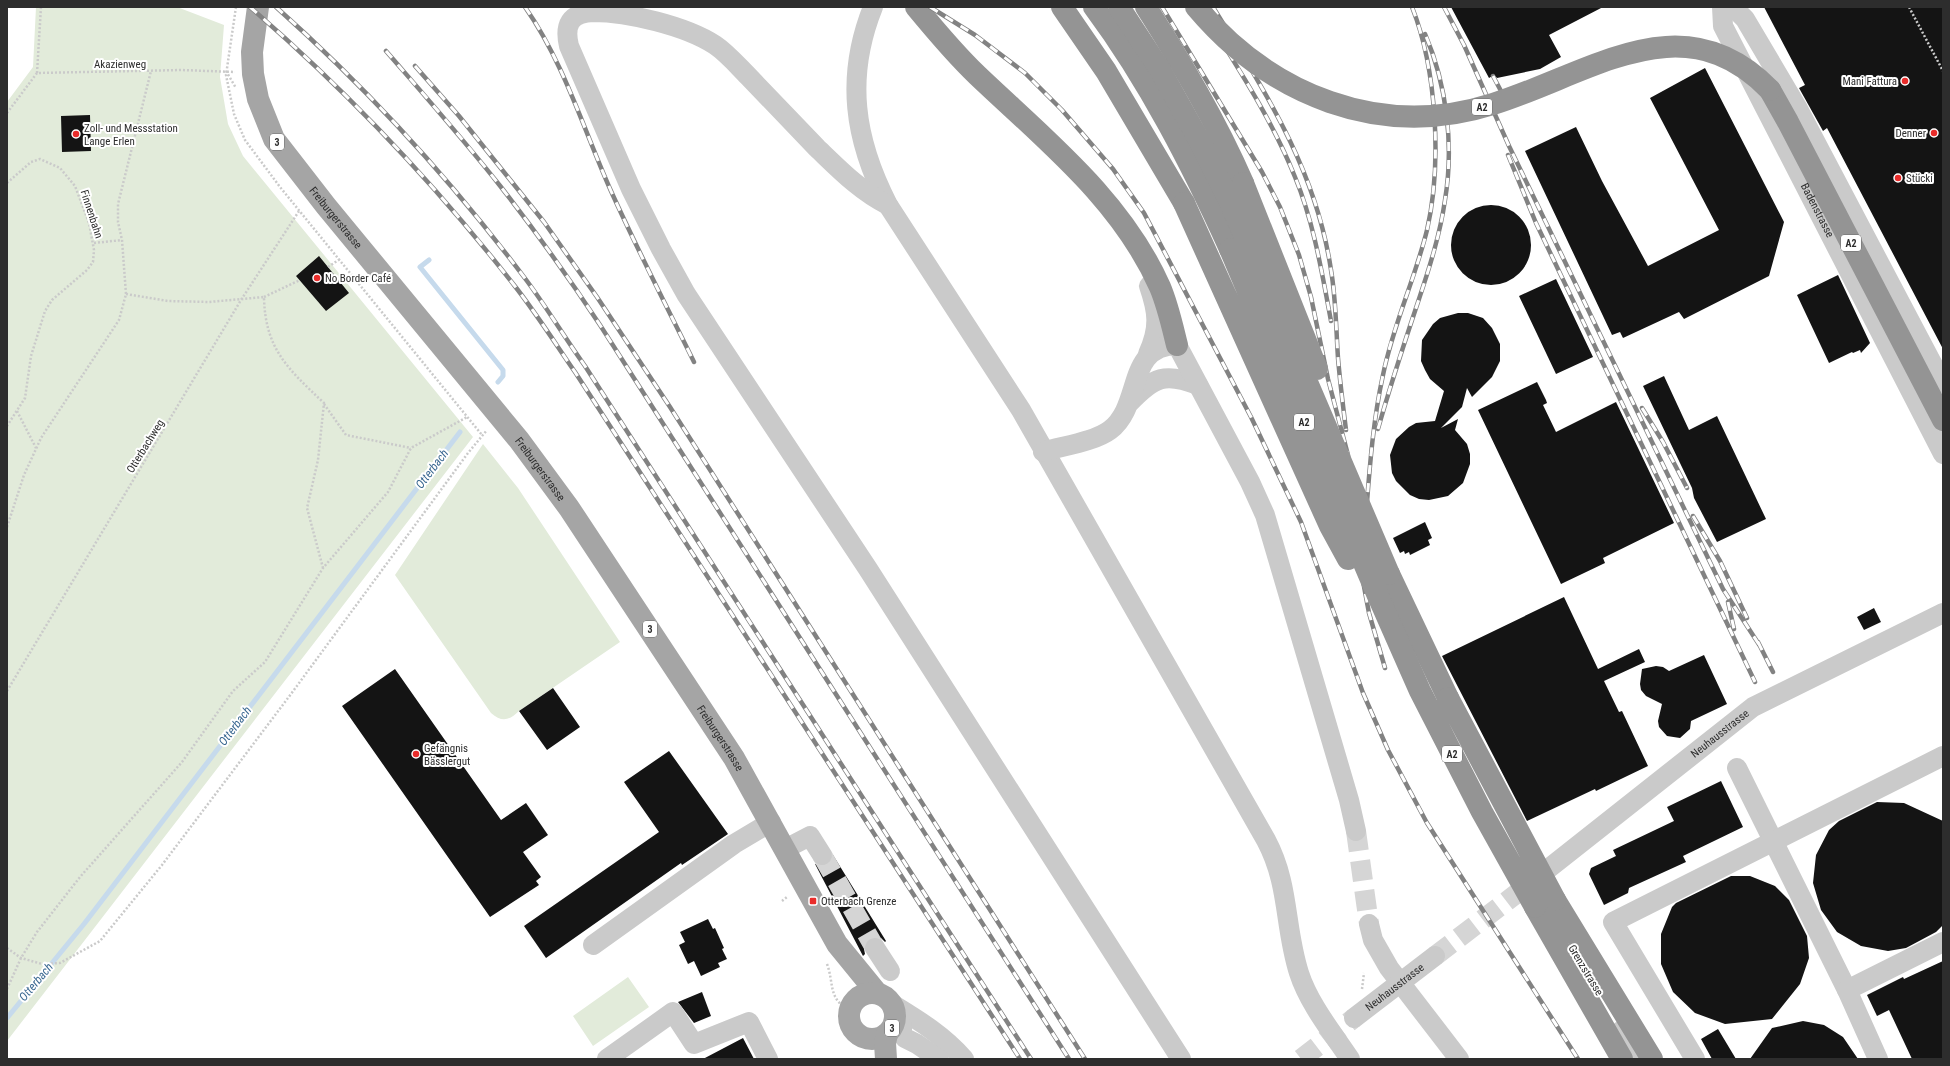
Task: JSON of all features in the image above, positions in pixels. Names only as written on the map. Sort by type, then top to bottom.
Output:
[{"type":"highway","points":[[916,7],[936,32],[976,74],[1079,170],[1113,211],[1146,260],[1159,286],[1166,304],[1177,345]]},
{"type":"highway","points":[[1062,7],[1106,71],[1181,198],[1330,526],[1354,571],[1378,596]]},
{"type":"highway","name":"A2","points":[[1094,7],[1127,54],[1144,82],[1212,208],[1420,691],[1482,812],[1622,1059]]},
{"type":"highway","name":"A2","points":[[1119,7],[1159,68],[1198,138],[1230,202],[1389,574],[1448,698],[1555,900],[1652,1059]]},
{"type":"highway","points":[[1146,7],[1192,81],[1218,130],[1243,183],[1380,529],[1389,574]]},
{"type":"highway","name":"A2","points":[[1196,7],[1244,54],[1291,86],[1342,106],[1390,115],[1442,114],[1492,104],[1531,90],[1627,44],[1650,37],[1669,35],[1693,37],[1726,49],[1749,66],[1775,100],[1922,377],[1943,420]]},
{"type":"main road","name":"Freiburgerstrasse","points":[[258,7],[252,52],[253,74],[258,99],[265,120],[279,145],[326,206],[533,458],[569,508],[734,758],[771,822],[786,849],[831,952],[853,992],[851,1005]]},
{"type":"main road","name":"Freiburgerstrasse","points":[[831,952],[884,998]]},
{"type":"main road","points":[[851,1005],[862,995],[884,998]]},
{"type":"main road","name":"3","points":[[884,998],[895,1016],[894,1029],[885,1043],[886,1059]]},
{"type":"main road","name":"3","points":[[851,1005],[848,1019],[852,1029],[864,1039],[873,1059]]},
{"type":"main road","name":"3","points":[[864,1039],[876,1039],[894,1029]]},
{"type":"street","points":[[873,7],[864,32],[858,60],[857,108],[860,132],[866,156],[888,204],[1021,410],[1043,452],[1274,855],[1284,887],[1293,950],[1302,982],[1315,1007],[1350,1059]]},
{"type":"street","name":"Badenstrasse","points":[[1722,7],[1723,26],[1943,454]]},
{"type":"street","points":[[1740,11],[1797,107],[1943,384]]},
{"type":"street","points":[[888,204],[864,191],[842,172],[729,57],[711,42],[653,20],[609,13],[588,13],[575,16],[568,24],[566,34],[569,46],[623,172],[657,242],[686,294],[868,570],[1181,1059]]},
{"type":"street","points":[[1113,211],[1146,276],[1156,306],[1156,330],[1148,354],[1140,369],[1129,403]]},
{"type":"street","points":[[1148,354],[1158,348],[1177,345],[1250,482],[1270,528],[1349,800],[1356,830]]},
{"type":"street","points":[[1043,452],[1105,433],[1117,422],[1129,403],[1144,387],[1155,380],[1170,378],[1198,386]]},
{"type":"street","name":"Neuhausstrasse","points":[[1520,891],[1753,707],[1943,613]]},
{"type":"street","points":[[1695,1059],[1613,922],[1943,756]]},
{"type":"street","points":[[1737,768],[1847,990],[1878,1059]]},
{"type":"street","points":[[593,945],[734,844],[771,822]]},
{"type":"street","points":[[786,849],[810,836],[822,855]]},
{"type":"street","name":"Grenzstrasse","points":[[1536,878],[1560,927],[1639,1059]]},
{"type":"street","points":[[1369,924],[1379,953],[1459,1059]]},
{"type":"street","points":[[1847,990],[1943,942]]},
{"type":"street","points":[[875,948],[890,971]]},
{"type":"street","name":"Neuhausstrasse","points":[[1354,1018],[1435,956]]},
{"type":"street","points":[[884,998],[919,1019],[945,1039],[964,1059]]},
{"type":"street","points":[[607,1059],[673,1012],[694,1044],[749,1022],[768,1059]]},
{"type":"street","points":[[894,1029],[928,1027]]},
{"type":"street","points":[[894,1029],[905,1038],[927,1049],[939,1059]]},
{"type":"path","points":[[7,113],[37,73],[41,7]]},
{"type":"path","points":[[7,948],[21,958],[42,964],[60,963],[100,941],[162,865],[291,694],[482,435],[340,259],[299,211],[245,140],[231,105],[226,71],[236,7]]},
{"type":"path","points":[[1909,7],[1943,71]]},
{"type":"path","points":[[226,71],[240,94]]},
{"type":"path","name":"Akazienweg","points":[[37,73],[226,71],[253,74]]},
{"type":"path","points":[[7,527],[24,475],[36,449],[62,404],[119,320],[126,294],[122,240],[118,222],[118,204],[151,72]]},
{"type":"path","name":"Finnenbahn","points":[[7,183],[31,162],[40,159],[60,168],[74,186],[94,243],[93,262],[87,270],[52,300],[45,311],[31,356],[25,398],[7,426]]},
{"type":"path","name":"Otterbachweg","points":[[7,691],[241,300],[299,211]]},
{"type":"path","points":[[94,243],[122,240]]},
{"type":"path","points":[[328,267],[340,259]]},
{"type":"path","points":[[126,294],[168,301],[241,300],[264,297],[300,280]]},
{"type":"path","points":[[264,297],[267,326],[273,344],[290,371],[324,403],[346,435],[411,448]]},
{"type":"path","points":[[323,568],[307,508],[318,460],[324,403]]},
{"type":"path","points":[[17,411],[36,449]]},
{"type":"path","points":[[7,989],[21,958],[37,932],[80,877],[182,762],[233,691],[265,662],[323,568],[388,492],[411,448],[467,416]]},
{"type":"path","points":[[483,424],[492,435]]},
{"type":"path","points":[[789,893],[793,900]]},
{"type":"path","points":[[782,901],[787,897]]},
{"type":"path","points":[[831,952],[831,974],[835,998],[840,1005],[851,1005]]},
{"type":"green space","points":[[36,7],[177,7],[224,25],[220,77],[228,124],[243,156],[473,437],[7,1041],[7,102],[33,67]]},
{"type":"green space","points":[[483,444],[518,488],[620,642],[512,717],[506,719],[499,718],[491,713],[395,575]]},
{"type":"green space","points":[[628,977],[649,1007],[593,1046],[573,1016]]},
{"type":"building","points":[[1451,7],[1603,7],[1549,35],[1561,57],[1540,69],[1497,78],[1494,75],[1489,78]]},
{"type":"building","name":"Stücki","points":[[1764,7],[1943,7],[1943,349],[1827,128],[1823,131],[1799,88],[1805,85]]},
{"type":"building","points":[[1705,68],[1784,222],[1769,276],[1684,319],[1679,312],[1623,338],[1620,332],[1612,335],[1525,151],[1576,127],[1602,181],[1648,266],[1719,230],[1650,98]]},
{"type":"building","name":"Zoll- und Messstation Lange Erlen","points":[[90,115],[91,151],[62,152],[61,116]]},
{"type":"building","points":[[1491,205],[1506,208],[1519,217],[1528,230],[1531,245],[1528,260],[1519,273],[1506,282],[1491,285],[1476,282],[1463,273],[1454,260],[1451,245],[1454,230],[1463,217],[1476,208]]},
{"type":"building","points":[[319,256],[349,293],[326,311],[296,276]]},
{"type":"building","points":[[1838,275],[1870,343],[1861,353],[1860,350],[1853,353],[1852,352],[1829,363],[1797,295]]},
{"type":"building","points":[[1556,279],[1593,357],[1556,374],[1519,296]]},
{"type":"building","points":[[1458,313],[1468,313],[1483,318],[1492,328],[1500,344],[1500,361],[1492,377],[1472,397],[1467,388],[1462,407],[1441,428],[1458,419],[1455,430],[1467,444],[1470,454],[1470,464],[1463,483],[1448,496],[1429,500],[1419,499],[1410,495],[1396,481],[1392,473],[1390,455],[1396,439],[1409,427],[1416,423],[1435,421],[1444,391],[1430,379],[1421,361],[1422,340],[1433,324],[1440,318]]},
{"type":"building","points":[[1664,376],[1689,430],[1717,416],[1766,519],[1717,542],[1694,498],[1692,488],[1643,386]]},
{"type":"building","points":[[1537,382],[1547,403],[1543,405],[1556,432],[1616,402],[1674,523],[1603,558],[1605,563],[1561,584],[1478,410]]},
{"type":"building","points":[[1425,522],[1432,538],[1428,540],[1430,545],[1410,555],[1409,552],[1405,554],[1404,551],[1400,553],[1393,538]]},
{"type":"building","points":[[1564,597],[1598,669],[1639,649],[1645,662],[1604,681],[1619,712],[1622,711],[1648,766],[1596,791],[1595,789],[1527,821],[1442,656]]},
{"type":"building","points":[[1874,608],[1881,622],[1864,630],[1857,617]]},
{"type":"building","points":[[1704,655],[1727,704],[1691,721],[1690,729],[1680,738],[1667,736],[1659,727],[1658,721],[1662,704],[1646,696],[1641,690],[1640,684],[1642,669],[1656,666],[1663,667],[1669,671]]},
{"type":"building","name":"Gefängnis Bässlergut","points":[[395,669],[501,820],[526,803],[548,835],[523,852],[541,877],[536,881],[539,885],[490,917],[342,706]]},
{"type":"building","points":[[553,688],[580,727],[547,750],[519,711]]},
{"type":"building","points":[[669,751],[728,834],[682,865],[681,863],[546,958],[524,926],[659,832],[624,782]]},
{"type":"building","points":[[1721,781],[1743,827],[1683,856],[1686,862],[1629,888],[1628,893],[1604,905],[1589,874],[1591,868],[1616,856],[1613,850],[1674,821],[1667,807]]},
{"type":"building","points":[[1877,802],[1904,803],[1943,821],[1943,925],[1936,932],[1906,948],[1888,951],[1861,946],[1837,932],[1821,910],[1813,883],[1816,855],[1829,830],[1839,821]]},
{"type":"building","points":[[833,855],[886,941],[885,942],[881,938],[869,938],[865,943],[865,954],[863,956],[815,864],[822,866],[828,865],[832,861]]},
{"type":"building","points":[[1731,876],[1750,876],[1775,886],[1789,900],[1807,936],[1809,958],[1800,984],[1772,1019],[1725,1024],[1695,1013],[1673,992],[1661,964],[1661,934],[1672,907],[1676,903]]},
{"type":"building","points":[[708,919],[713,929],[715,928],[727,959],[718,963],[720,967],[701,976],[694,961],[688,964],[679,945],[685,942],[680,932]]},
{"type":"building","points":[[1943,961],[1943,1059],[1912,1059],[1889,1010],[1877,1016],[1867,995],[1903,977],[1904,979]]},
{"type":"building","points":[[702,992],[711,1016],[694,1023],[678,1002]]},
{"type":"building","points":[[1803,1021],[1824,1025],[1843,1037],[1858,1059],[1750,1059],[1772,1028]]},
{"type":"building","points":[[1718,1029],[1736,1059],[1712,1059],[1701,1039]]},
{"type":"building","points":[[743,1038],[754,1059],[703,1059]]},
{"type":"waterway","name":"Otterbach","points":[[429,260],[420,267],[503,370],[503,376],[498,382]]},
{"type":"waterway","name":"Otterbach","points":[[7,1018],[84,924],[460,432]]},
{"type":"tunnel","points":[[1356,831],[1369,924]]},
{"type":"tunnel","points":[[822,855],[875,948]]},
{"type":"tunnel","points":[[1435,956],[1520,891]]},
{"type":"tunnel","points":[[1301,1059],[1354,1018]]},
{"type":"railway","points":[[250,7],[321,72],[389,140],[453,211],[530,306],[575,372],[1020,1059]]},
{"type":"railway","points":[[276,7],[377,104],[439,172],[534,291],[585,366],[1031,1059]]},
{"type":"railway","points":[[525,7],[539,28],[562,73],[621,213],[694,362]]},
{"type":"railway","points":[[930,7],[975,35],[1025,73],[1062,110],[1113,169],[1144,213],[1251,417],[1301,522],[1363,693],[1388,750],[1427,823],[1578,1059]]},
{"type":"railway","points":[[1162,7],[1262,172],[1280,207],[1299,255],[1311,297],[1328,379],[1348,455],[1353,528],[1369,613],[1385,668]]},
{"type":"railway","points":[[1200,7],[1239,69],[1263,111],[1295,177],[1302,194],[1312,230],[1321,266],[1331,321]]},
{"type":"railway","points":[[1213,7],[1286,132],[1314,198],[1324,233],[1333,281],[1339,367],[1346,430]]},
{"type":"railway","points":[[1365,528],[1371,451],[1379,394],[1392,338],[1422,248],[1432,204],[1435,147],[1432,88],[1427,59],[1412,7]]},
{"type":"railway","points":[[1444,7],[1464,45],[1509,146],[1723,589],[1760,646]]},
{"type":"railway","points":[[1378,429],[1434,252],[1443,213],[1448,179],[1449,158],[1447,116],[1439,74],[1425,34]]},
{"type":"railway","points":[[386,51],[459,135],[501,187],[540,238],[588,307],[1069,1059]]},
{"type":"railway","points":[[415,66],[459,116],[544,222],[597,297],[670,407],[1085,1059]]},
{"type":"railway","points":[[1493,76],[1501,91]]},
{"type":"railway","points":[[1508,155],[1536,223],[1755,682]]},
{"type":"railway","points":[[1642,408],[1663,442],[1687,488]]},
{"type":"railway","points":[[1693,516],[1720,561],[1747,618]]},
{"type":"railway","points":[[1728,602],[1734,629]]},
{"type":"railway","points":[[1758,642],[1773,672]]},
{"type":"place","name":"Mani Fattura","points":[[1905,81]]},
{"type":"place","name":"Denner","points":[[1934,133]]},
{"type":"place","name":"Zoll- und Messstation Lange Erlen","points":[[76,134]]},
{"type":"place","name":"Stücki","points":[[1898,178]]},
{"type":"place","name":"No Border Café","points":[[317,278]]},
{"type":"place","name":"Gefängnis Bässlergut","points":[[416,754]]},
{"type":"place","name":"Otterbach Grenze","points":[[813,901]]}]
